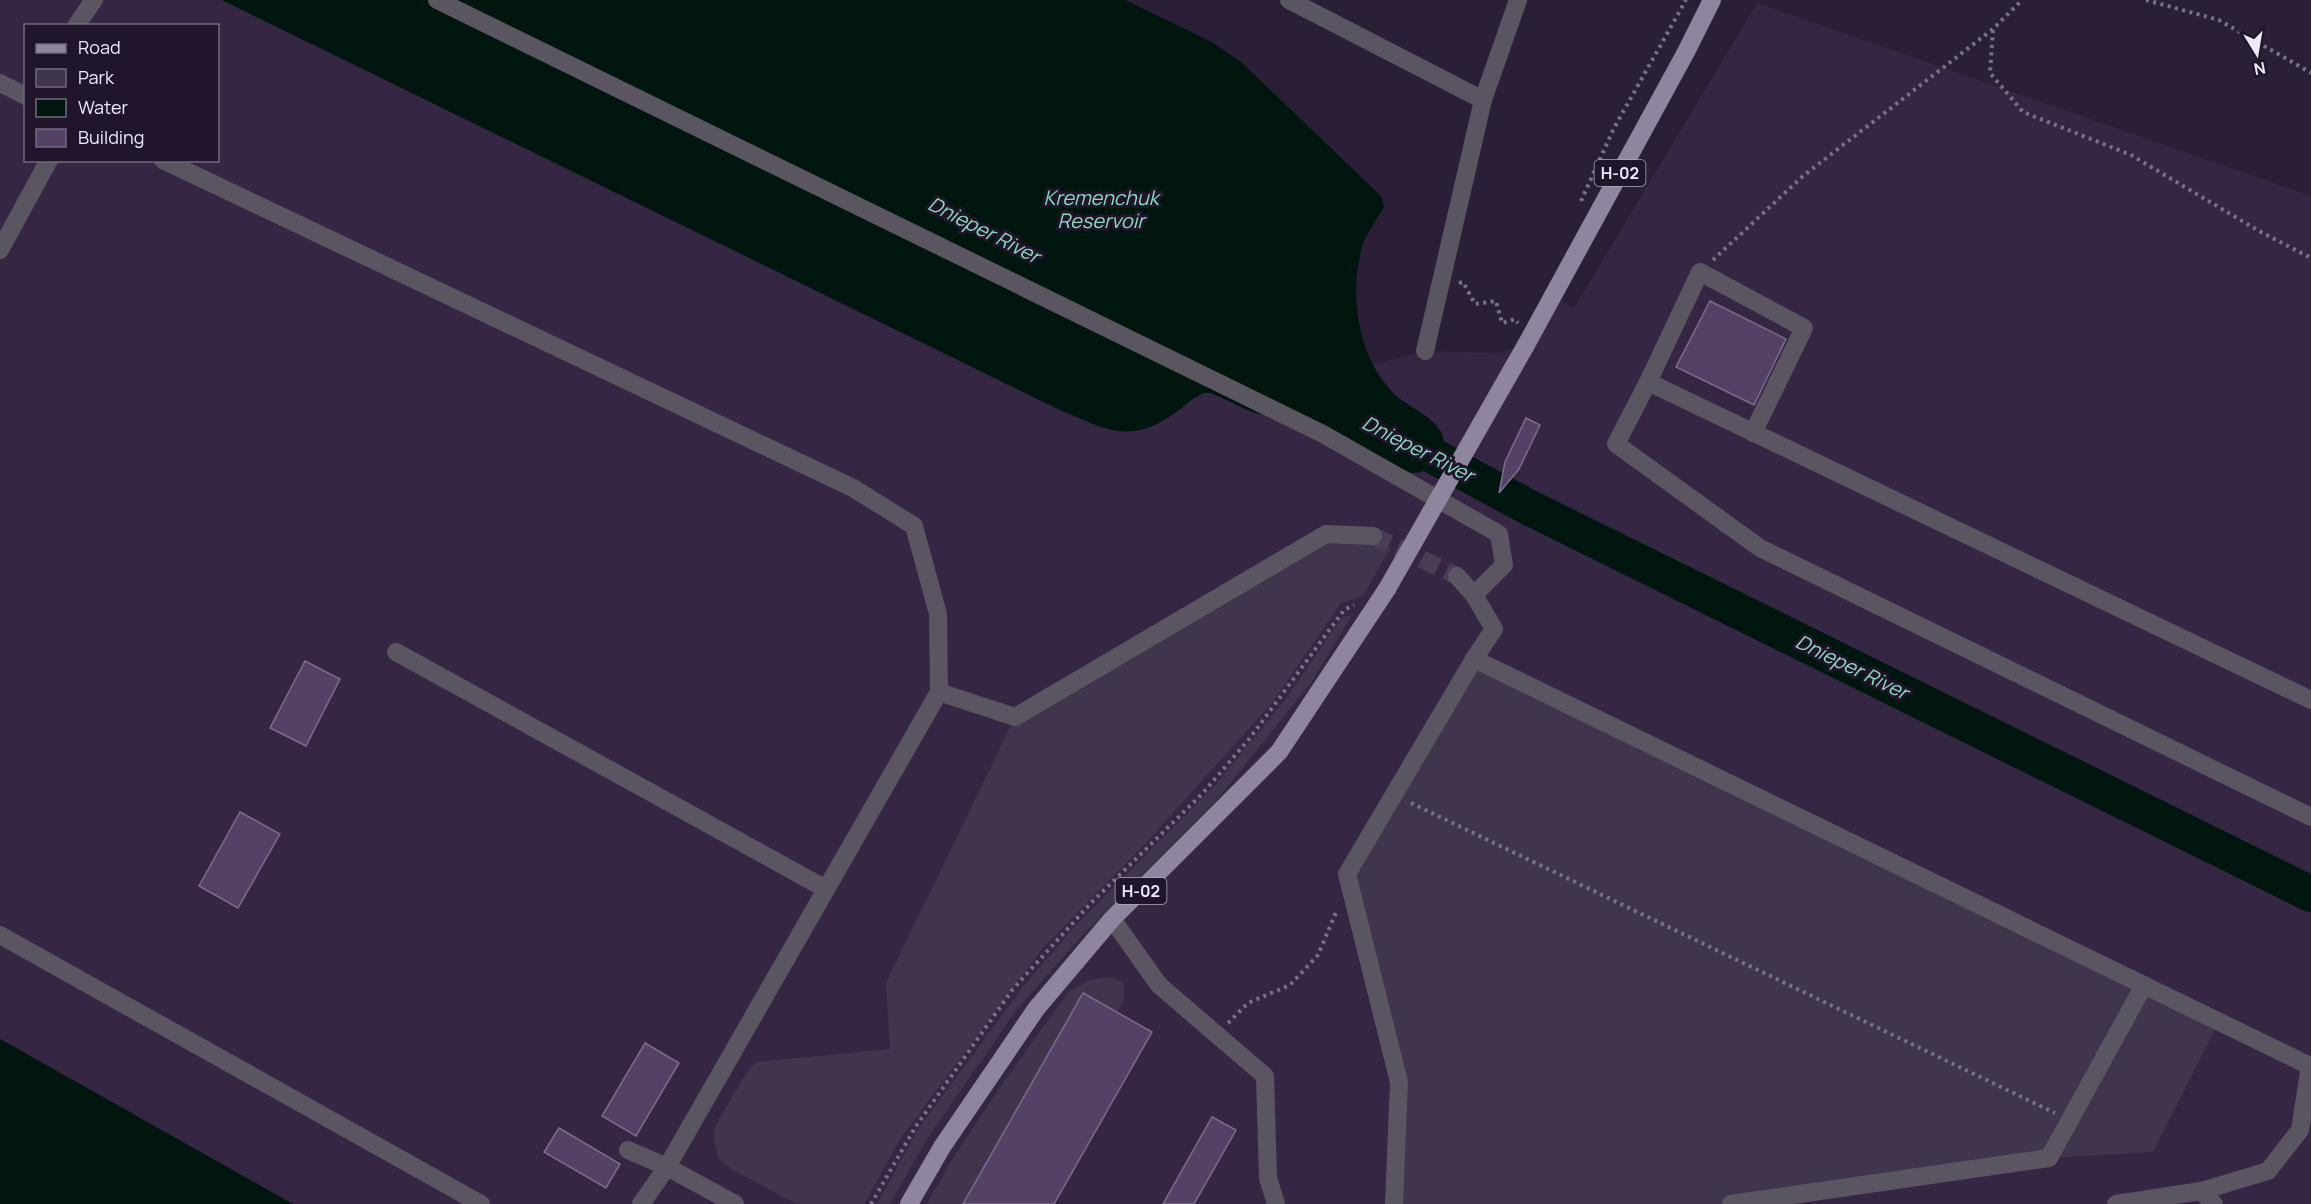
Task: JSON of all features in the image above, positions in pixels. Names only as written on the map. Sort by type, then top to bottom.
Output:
[{"type":"main road","name":"Н-02","points":[[909,1204],[942,1147],[1036,1009],[1112,919],[1279,752],[1387,589],[1526,345],[1712,0]]},
{"type":"lane","points":[[77,24],[94,0]]},
{"type":"lane","points":[[437,0],[1323,434],[1499,534],[1504,565],[1474,595]]},
{"type":"lane","points":[[1289,0],[1483,100]]},
{"type":"lane","points":[[1425,351],[1483,100],[1518,0]]},
{"type":"lane","points":[[0,83],[24,95]]},
{"type":"lane","points":[[0,250],[48,162]]},
{"type":"lane","points":[[167,162],[853,488],[914,526],[938,614],[939,692],[667,1167],[641,1204]]},
{"type":"lane","points":[[1753,433],[1804,328],[1700,272],[1616,444],[1760,548],[2311,817]]},
{"type":"lane","points":[[1647,382],[2311,700]]},
{"type":"lane","points":[[939,692],[1015,717],[1326,534],[1373,536]]},
{"type":"lane","points":[[1394,1204],[1400,1082],[1347,874],[1494,629],[1474,595],[1456,576]]},
{"type":"lane","points":[[396,652],[826,889]]},
{"type":"lane","points":[[1474,659],[2310,1066],[2300,1130],[2268,1172],[2200,1191],[2116,1204]]},
{"type":"lane","points":[[1112,919],[1159,985],[1265,1076],[1268,1178],[1276,1204]]},
{"type":"lane","points":[[0,935],[481,1204]]},
{"type":"lane","points":[[1731,1204],[2049,1158],[2144,985]]},
{"type":"lane","points":[[628,1150],[667,1167],[735,1204]]},
{"type":"lane","points":[[2200,1191],[2214,1204]]},
{"type":"path","points":[[1577,210],[1614,128],[1686,0]]},
{"type":"path","points":[[1700,272],[1803,176],[1993,29],[2022,0]]},
{"type":"path","points":[[2146,0],[2219,20],[2311,73]]},
{"type":"path","points":[[1993,29],[1990,73],[2023,112],[2131,155],[2259,231],[2311,258]]},
{"type":"path","points":[[1441,288],[1463,282],[1475,304],[1496,301],[1502,323],[1515,319],[1519,324],[1524,314]]},
{"type":"path","points":[[1394,795],[2070,1120]]},
{"type":"path","points":[[1216,1034],[1248,1004],[1290,985],[1318,955],[1338,907]]},
{"type":"shaded area","points":[[0,0],[222,0],[1062,411],[1132,431],[1150,427],[1169,417],[1197,395],[1211,393],[1252,412],[1320,429],[1411,473],[1421,414],[1393,393],[1372,365],[1425,351],[1498,353],[1526,345],[1552,296],[1574,308],[1757,3],[2311,196],[2311,1204],[293,1204],[0,1039]]},
{"type":"green space","points":[[1326,534],[1373,536],[1390,548],[1363,596],[1341,603],[1272,703],[1146,843],[1043,948],[901,1138],[864,1204],[797,1204],[731,1169],[719,1159],[714,1141],[715,1126],[747,1072],[756,1062],[890,1049],[886,983],[1015,717]]},
{"type":"green space","points":[[1352,615],[1313,680],[1220,796],[1083,935],[1017,1009],[927,1139],[890,1204],[877,1204],[918,1129],[1022,988],[1075,926],[1216,784],[1287,697],[1342,617]]},
{"type":"green space","points":[[1474,659],[2219,1022],[2153,1152],[2049,1158],[1731,1204],[1394,1204],[1399,1082],[1347,875]]},
{"type":"green space","points":[[1112,977],[1124,983],[1124,999],[1117,1012],[1083,993],[963,1204],[927,1204],[951,1161],[1007,1077],[1069,991],[1090,980]]},
{"type":"water","name":"Kremenchuk Reservoir","points":[[222,0],[1125,0],[1210,41],[1241,62],[1381,196],[1384,207],[1365,240],[1358,269],[1356,288],[1360,326],[1372,363],[1381,379],[1393,393],[1438,427],[1444,441],[1441,455],[1432,466],[1411,473],[1320,429],[1252,412],[1211,393],[1199,395],[1169,417],[1140,430],[1115,430],[1090,423]]},
{"type":"water","points":[[0,1039],[293,1204],[0,1204]]},
{"type":"building","points":[[1710,301],[1786,339],[1754,405],[1676,367]]},
{"type":"building","points":[[1526,418],[1540,425],[1519,469],[1499,493],[1505,462]]},
{"type":"building","points":[[305,661],[340,679],[306,746],[270,728]]},
{"type":"building","points":[[240,812],[280,834],[238,908],[199,886]]},
{"type":"building","points":[[1083,993],[1152,1032],[1054,1204],[963,1204]]},
{"type":"building","points":[[645,1043],[679,1063],[636,1136],[602,1116]]},
{"type":"building","points":[[1212,1117],[1236,1130],[1194,1204],[1163,1204]]},
{"type":"building","points":[[559,1128],[620,1164],[606,1188],[544,1152]]},
{"type":"waterway","name":"Dnieper River","points":[[1396,436],[1530,508],[2311,894]]},
{"type":"tunnel","points":[[1373,536],[1457,576]]}]
